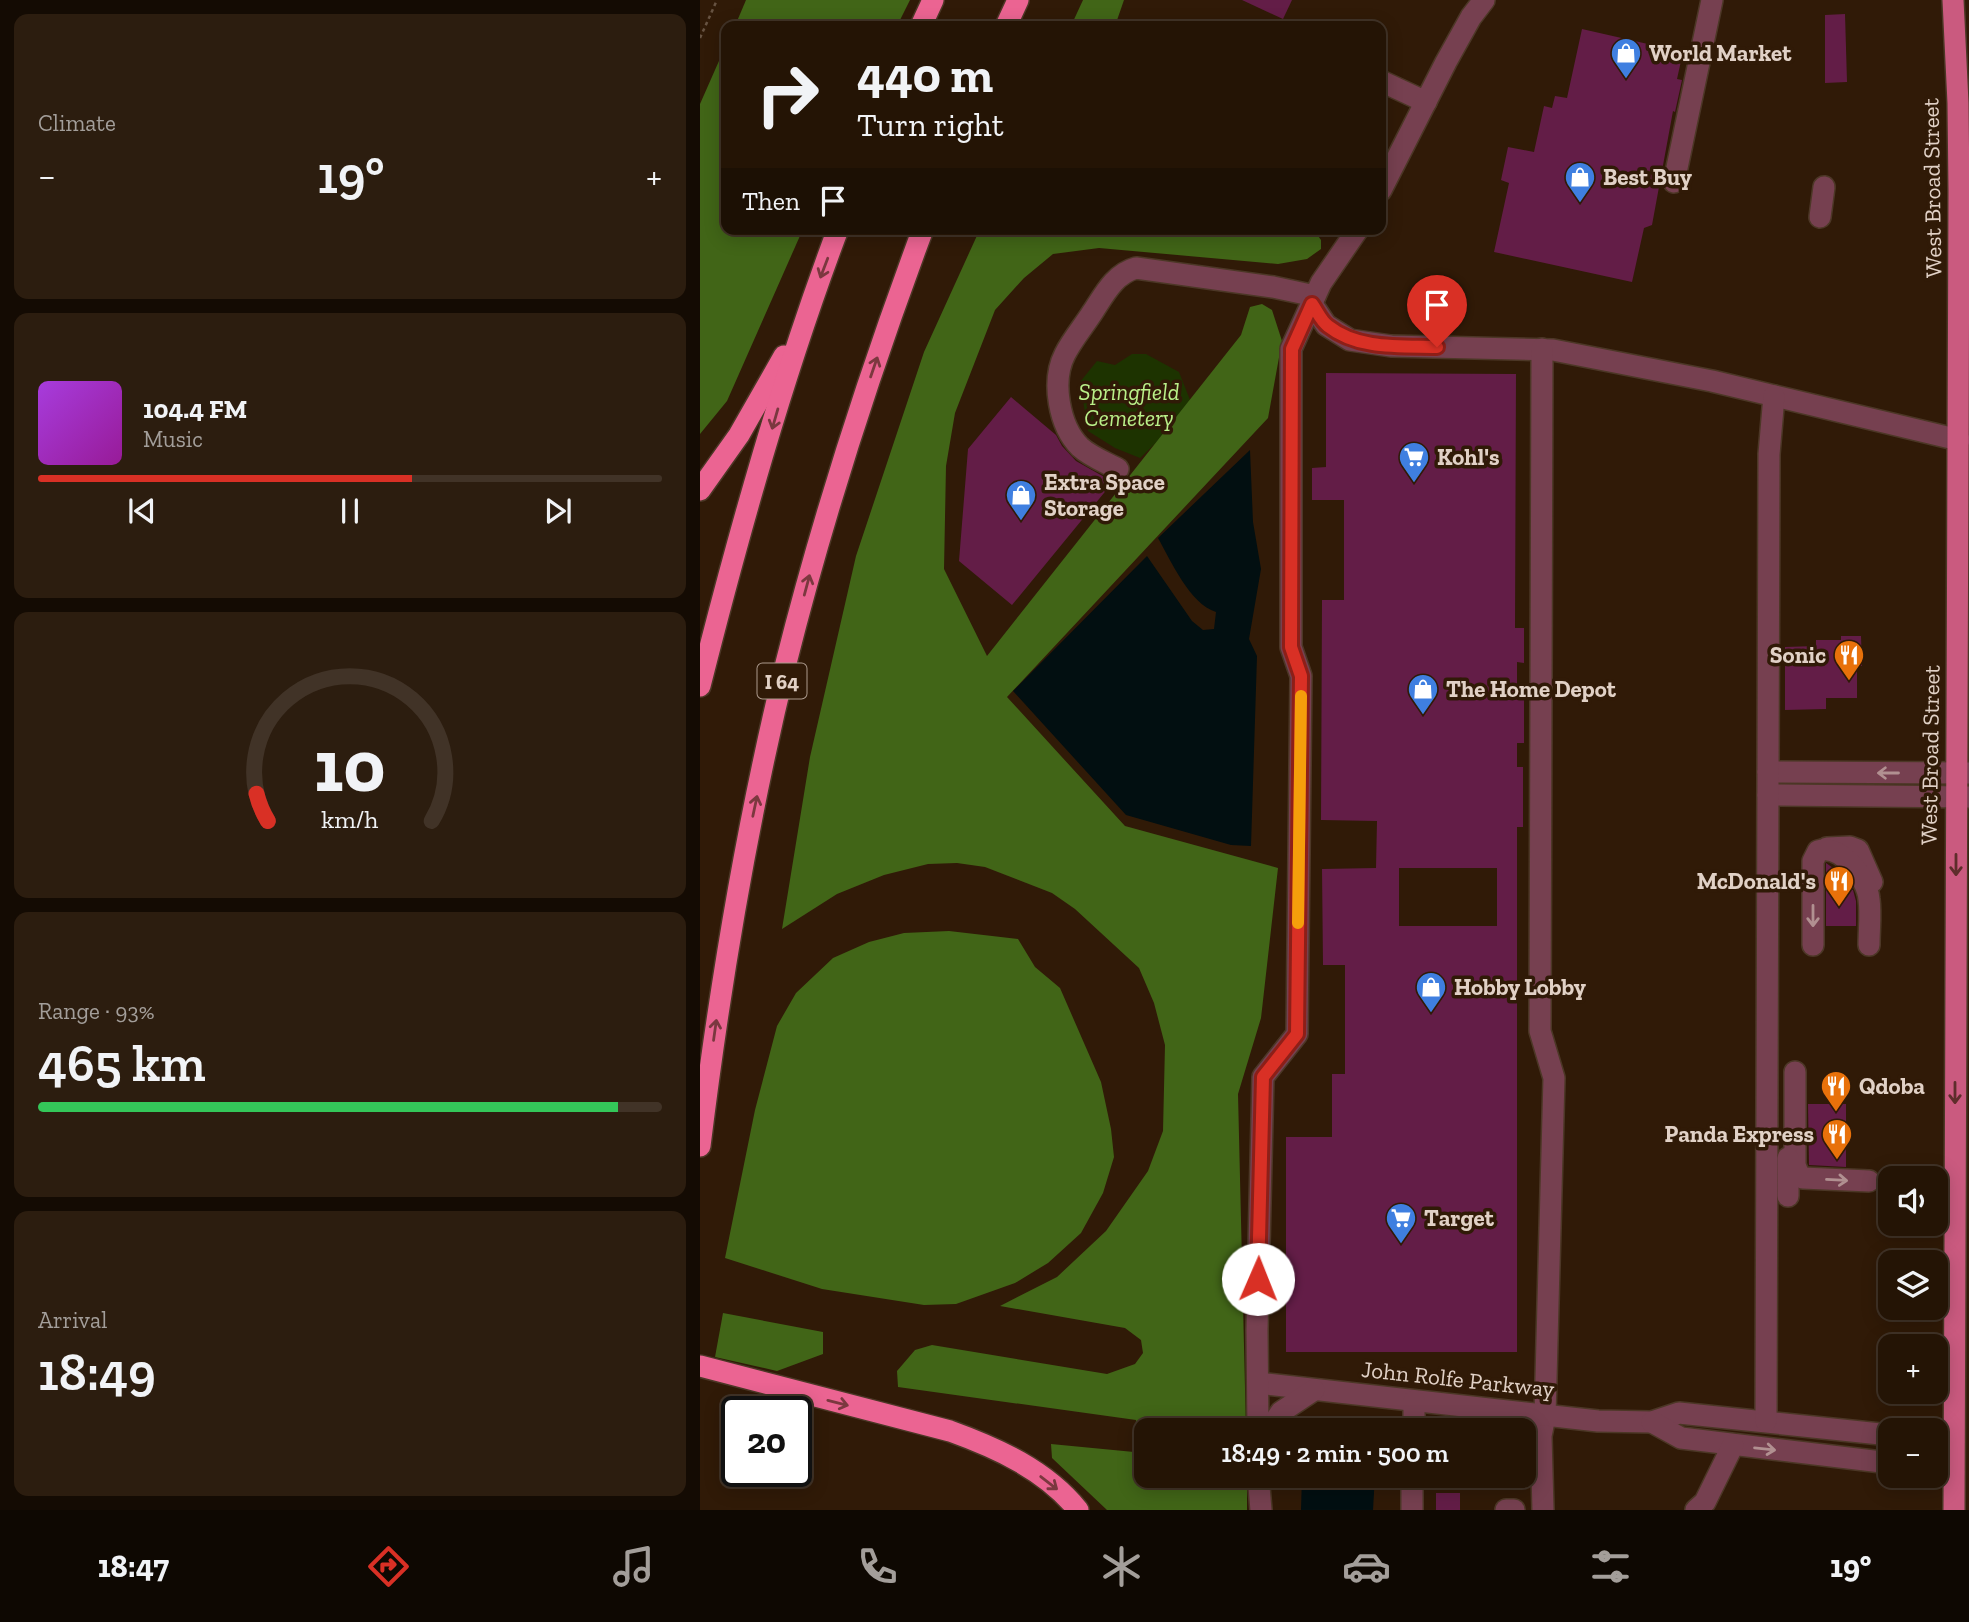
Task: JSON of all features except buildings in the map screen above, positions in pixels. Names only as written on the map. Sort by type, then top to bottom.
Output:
[{"type":"highway","points":[[923,21],[933,0]]},
{"type":"highway","points":[[1008,21],[1018,0]]},
{"type":"highway","points":[[700,686],[737,547],[809,307],[836,235]]},
{"type":"highway","name":"I 64","points":[[700,1146],[738,894],[759,782],[786,664],[814,558],[845,457],[921,235]]},
{"type":"highway","points":[[700,490],[739,435],[809,307]]},
{"type":"highway","points":[[700,1366],[950,1432],[985,1444],[1021,1462],[1050,1483],[1078,1510]]},
{"type":"main road","name":"West Broad Street","points":[[1953,0],[1958,103],[1963,773],[1954,1510]]},
{"type":"street","points":[[1386,180],[1471,17],[1485,0]]},
{"type":"street","points":[[1674,182],[1712,0]]},
{"type":"street","points":[[1386,83],[1426,102]]},
{"type":"street","points":[[1819,217],[1824,187]]},
{"type":"street","points":[[1258,1418],[1257,1330],[1263,1077],[1297,1034],[1301,676],[1291,647],[1292,349],[1321,283],[1354,235]]},
{"type":"street","points":[[1118,469],[1092,456],[1069,431],[1058,394],[1059,373],[1064,355],[1120,274],[1136,268],[1273,287],[1313,300],[1326,325],[1350,340],[1391,346],[1542,349],[1627,363],[1959,440]]},
{"type":"street","points":[[1542,349],[1540,1031],[1554,1078],[1545,1416],[1541,1436],[1544,1510]]},
{"type":"street","points":[[1766,1421],[1769,454],[1774,397]]},
{"type":"street","points":[[1768,772],[1963,773]]},
{"type":"street","points":[[1768,796],[1962,797]]},
{"type":"street","points":[[1813,945],[1813,861],[1818,851],[1826,848],[1835,850],[1848,862],[1859,876],[1869,897],[1868,944]]},
{"type":"street","points":[[1788,1196],[1791,1072],[1797,1173],[1803,1178],[1869,1181]]},
{"type":"street","name":"John Rolfe Parkway","points":[[1258,1383],[1545,1416],[1652,1422],[1679,1413],[1878,1434]]},
{"type":"street","points":[[1277,1418],[1281,1412],[1314,1390]]},
{"type":"street","points":[[1414,1401],[1414,1418]]},
{"type":"street","name":"John Rolfe Parkway","points":[[1652,1422],[1681,1438],[1878,1462]]},
{"type":"street","points":[[1696,1510],[1705,1502],[1733,1445]]},
{"type":"street","points":[[1259,1488],[1261,1510]]},
{"type":"street","points":[[1412,1488],[1412,1510]]},
{"type":"street","points":[[1506,1510],[1514,1510]]},
{"type":"path","points":[[700,38],[717,0]]},
{"type":"green space","points":[[746,0],[910,0],[900,21],[737,21]]},
{"type":"green space","points":[[1083,0],[1124,0],[1117,21],[1073,21]]},
{"type":"green space","points":[[721,56],[721,235],[800,235],[727,401],[700,434],[700,104]]},
{"type":"green space","points":[[977,235],[1317,235],[1321,240],[1321,249],[1307,259],[1278,264],[1099,248],[1053,254],[1024,278],[995,310],[955,413],[946,466],[944,569],[987,656],[1241,335],[1250,307],[1262,304],[1272,310],[1282,341],[1268,418],[1007,697],[1125,826],[1278,868],[1261,1018],[1238,1094],[1246,1418],[1134,1420],[898,1387],[897,1371],[915,1350],[932,1345],[1107,1374],[1135,1364],[1143,1353],[1141,1340],[1125,1328],[1000,1306],[1057,1277],[1106,1231],[1148,1171],[1163,1131],[1165,1045],[1154,1003],[1139,968],[1075,909],[1052,893],[985,867],[957,863],[928,864],[884,875],[837,894],[782,929],[810,757],[856,556],[924,352]]},
{"type":"green space","name":"Springfield Cemetery","points":[[1132,354],[1146,354],[1179,372],[1194,410],[1187,418],[1170,419],[1163,436],[1140,458],[1115,448],[1088,431],[1080,382],[1097,361],[1115,365]]},
{"type":"green space","points":[[949,931],[1018,939],[1035,967],[1060,988],[1101,1082],[1114,1157],[1103,1193],[1081,1233],[1048,1263],[1015,1283],[956,1304],[924,1305],[822,1289],[725,1258],[755,1110],[777,1026],[796,993],[833,958],[869,942],[904,933]]},
{"type":"green space","points":[[723,1313],[823,1332],[823,1354],[777,1371],[715,1357]]},
{"type":"green space","points":[[1051,1444],[1134,1452],[1134,1488],[1247,1488],[1247,1510],[1107,1510],[1052,1458]]},
{"type":"shaded area","points":[[1250,450],[1253,522],[1261,569],[1249,639],[1257,656],[1251,846],[1231,845],[1126,815],[1013,691],[1147,556],[1192,621],[1203,630],[1214,629],[1216,612],[1190,591],[1158,538]]},
{"type":"shaded area","points":[[1302,1488],[1374,1488],[1373,1510],[1301,1510]]},
{"type":"slow traffic","points":[[1298,923],[1301,696]]},
{"type":"place","name":"World Market","points":[[1626,80]]},
{"type":"place","name":"Best Buy","points":[[1580,204]]},
{"type":"place","name":"Kohl's","points":[[1414,484]]},
{"type":"place","name":"Extra Space Storage","points":[[1021,522]]},
{"type":"place","name":"Sonic","points":[[1849,682]]},
{"type":"place","name":"The Home Depot","points":[[1423,716]]},
{"type":"place","name":"McDonald's","points":[[1839,908]]},
{"type":"place","name":"Hobby Lobby","points":[[1431,1014]]},
{"type":"place","name":"Qdoba","points":[[1836,1113]]},
{"type":"place","name":"Panda Express","points":[[1837,1161]]},
{"type":"place","name":"Target","points":[[1401,1245]]},
{"type":"route","points":[[1258,1279],[1263,1077],[1297,1034],[1301,676],[1291,647],[1292,349],[1312,304],[1326,325],[1350,340],[1391,346],[1437,347]]}]
